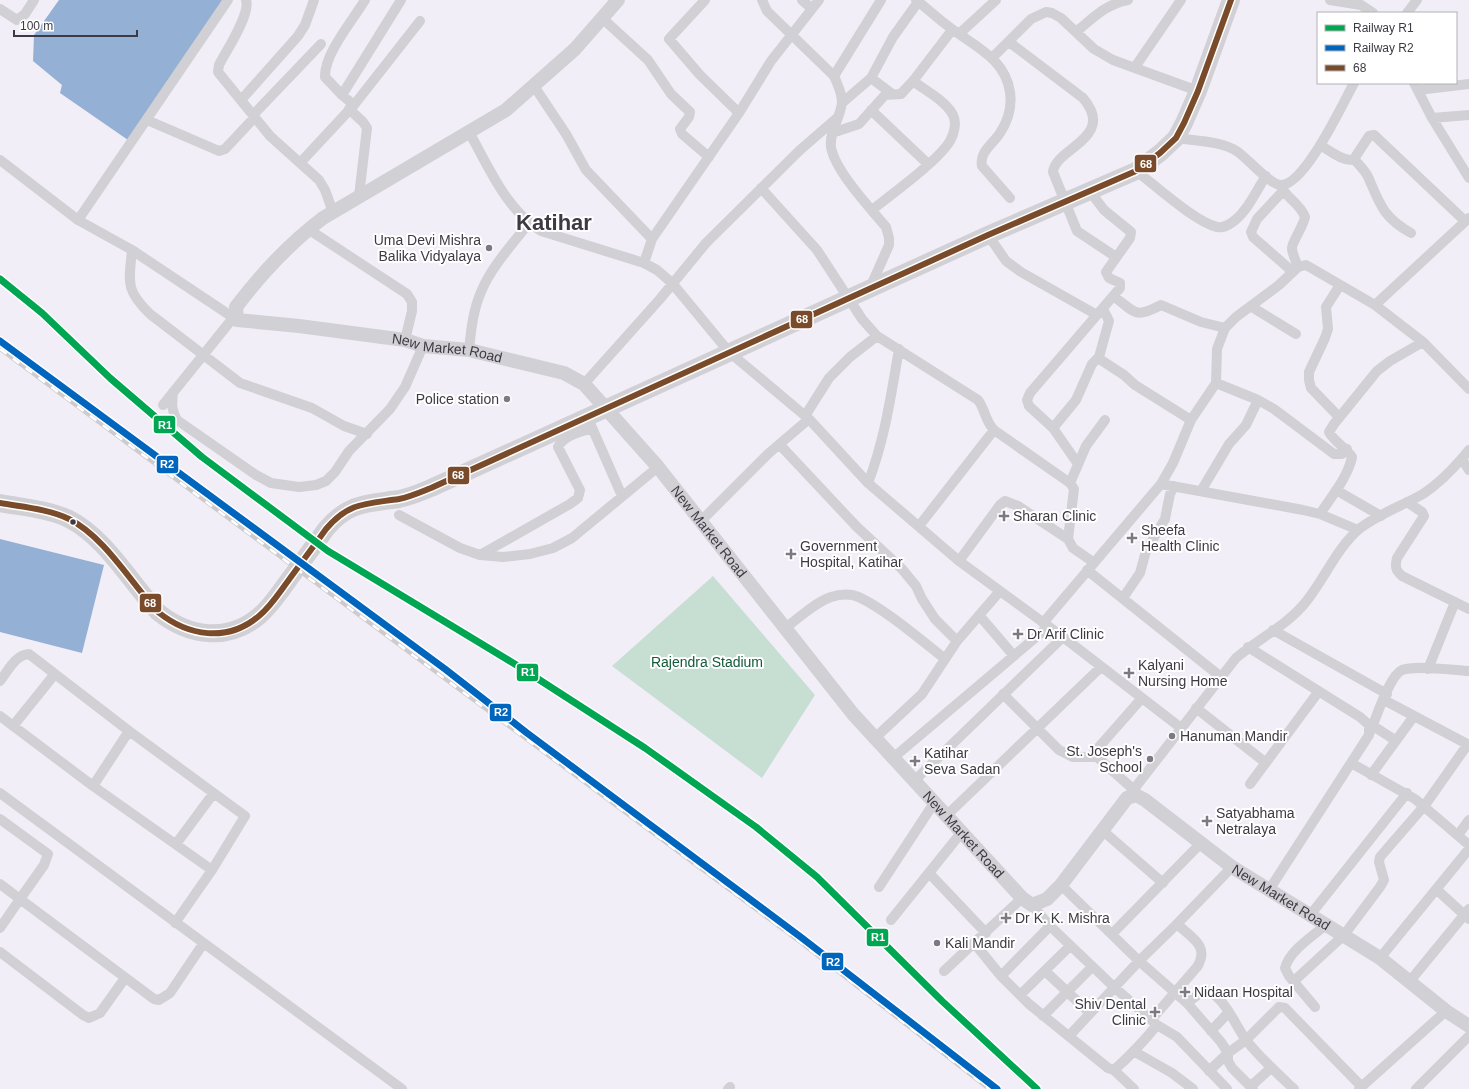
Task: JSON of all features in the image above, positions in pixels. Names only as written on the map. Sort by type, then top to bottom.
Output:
[{"type":"highway","points":[[0,503],[50,512],[69,519],[97,541],[145,598],[169,621],[183,628],[198,632],[210,633],[233,630],[259,616],[271,604],[335,518],[349,509],[360,504],[399,499],[431,488],[567,425],[590,422],[605,408],[849,299],[1064,200],[1136,171],[1160,153],[1176,138],[1198,91],[1231,0]]},
{"type":"street","points":[[0,9],[17,20],[25,14],[34,0]]},
{"type":"street","points":[[78,220],[228,0]]},
{"type":"street","points":[[246,0],[248,4],[246,15],[219,65],[218,72],[270,136],[319,180],[325,190],[333,212]]},
{"type":"street","points":[[241,100],[298,36],[305,25],[314,0]]},
{"type":"street","points":[[359,196],[367,128],[352,107],[325,77],[325,69],[330,57],[365,0]]},
{"type":"street","points":[[342,95],[401,0]]},
{"type":"street","points":[[163,405],[203,354],[235,319],[236,307],[243,298],[288,248],[308,229],[359,196],[506,110],[575,49],[618,0]]},
{"type":"street","points":[[705,0],[668,39],[700,75],[739,113]]},
{"type":"street","points":[[762,0],[767,10],[834,76],[840,88],[842,103],[832,133],[831,147],[845,176],[886,227],[889,238],[889,245],[870,289]]},
{"type":"street","points":[[802,0],[812,9]]},
{"type":"street","points":[[644,263],[652,239],[739,113],[771,61],[819,0]]},
{"type":"street","points":[[834,76],[881,0]]},
{"type":"street","points":[[832,133],[859,124],[879,99],[885,95],[891,93],[901,94],[956,32],[996,0]]},
{"type":"street","points":[[1076,32],[1104,9],[1114,3],[1128,0]]},
{"type":"street","points":[[1135,67],[1181,0]]},
{"type":"street","points":[[1330,0],[1361,5],[1372,12]]},
{"type":"street","points":[[1408,12],[1417,0]]},
{"type":"street","points":[[842,103],[871,78],[893,37],[917,1],[992,58],[1005,74],[1011,101],[1009,115],[1001,132],[983,152],[980,159],[982,166],[1010,198]]},
{"type":"street","points":[[992,58],[1031,19],[1046,12],[1052,13],[1061,18],[1104,55],[1122,64],[1135,67],[1198,91]]},
{"type":"street","points":[[602,18],[648,60],[671,94],[690,112],[689,117],[680,129],[682,134],[709,157]]},
{"type":"street","points":[[300,163],[352,107],[420,21]]},
{"type":"street","points":[[1009,42],[1084,98],[1090,106],[1093,121],[1085,138],[1053,165],[1053,172],[1077,230],[1116,257]]},
{"type":"street","points":[[147,120],[219,151],[225,149],[321,44]]},
{"type":"street","points":[[871,78],[891,93]]},
{"type":"street","points":[[872,210],[928,164],[945,147],[954,134],[953,116],[946,107],[913,82]]},
{"type":"street","points":[[1295,269],[1253,237],[1250,232],[1257,219],[1282,188],[1300,173],[1320,145],[1334,122],[1353,84]]},
{"type":"street","points":[[1469,84],[1416,87],[1432,118],[1469,178]]},
{"type":"street","points":[[534,86],[566,134],[586,170],[652,239]]},
{"type":"street","points":[[871,110],[928,164]]},
{"type":"street","points":[[1432,118],[1469,115]]},
{"type":"street","points":[[584,384],[706,243],[761,188],[837,118]]},
{"type":"street","points":[[469,132],[508,199],[518,214],[528,224],[551,235],[644,263],[657,270],[672,283],[729,352],[807,418],[868,483],[959,562],[1063,637],[1181,728]]},
{"type":"street","points":[[1354,159],[1369,136],[1374,135],[1467,219],[1375,305]]},
{"type":"street","points":[[1176,138],[1226,146],[1237,152],[1282,188],[1298,204],[1305,217],[1301,230],[1294,240],[1292,248],[1295,269]]},
{"type":"street","points":[[1320,145],[1345,159],[1354,159]]},
{"type":"street","points":[[1354,159],[1369,179],[1375,195],[1384,211],[1398,226],[1411,233]]},
{"type":"street","points":[[0,160],[78,220],[132,250],[235,319]]},
{"type":"street","points":[[1136,171],[1197,217],[1217,227],[1225,226],[1233,222],[1242,213],[1266,176]]},
{"type":"street","points":[[761,188],[817,250],[862,319],[877,336],[978,400],[984,407],[989,425],[994,430],[1070,483],[1074,490],[1068,539]]},
{"type":"street","points":[[1078,464],[1053,428],[1029,406],[1027,400],[1030,393],[1120,288],[1120,284],[1109,278],[1106,272],[1130,238],[1130,232],[1111,217],[1089,190]]},
{"type":"street","points":[[469,350],[475,311],[480,293],[487,279],[528,224]]},
{"type":"street","points":[[308,229],[407,294],[412,302],[412,311],[405,340]]},
{"type":"street","points":[[988,235],[1006,261],[1021,272],[1108,316],[1108,326],[1099,357],[1092,364],[1076,400],[1053,428]]},
{"type":"street","points":[[132,250],[130,290],[134,297],[150,314],[240,383],[312,408],[344,426],[367,434]]},
{"type":"street","points":[[894,758],[1014,656],[1046,625],[1090,566],[1161,484],[1173,463],[1191,420],[1216,383],[1217,349],[1225,328],[1236,317],[1252,307],[1295,269],[1306,265],[1375,305],[1423,342],[1469,389]]},
{"type":"street","points":[[1339,416],[1311,388],[1309,380],[1310,372],[1328,329],[1326,307],[1340,285]]},
{"type":"street","points":[[1113,296],[1137,313],[1143,314],[1161,305],[1201,322],[1225,328]]},
{"type":"street","points":[[1252,307],[1296,334]]},
{"type":"street","name":"New Market Road","points":[[235,319],[405,340],[423,346],[469,350],[564,373],[584,384],[658,467],[853,714],[894,758],[945,817],[1027,902]]},
{"type":"street","points":[[701,521],[751,470],[780,445],[807,418],[829,378],[850,357],[877,336]]},
{"type":"street","points":[[1320,514],[1336,490],[1351,463],[1352,457],[1347,449],[1332,437],[1329,432],[1339,416],[1377,370],[1423,342]]},
{"type":"street","points":[[173,392],[171,406],[172,412],[178,420],[256,475],[271,483],[298,487],[316,485],[326,481],[335,472],[349,450],[367,434],[398,399],[412,374],[423,346]]},
{"type":"street","points":[[868,483],[878,457],[886,426],[899,349]]},
{"type":"street","points":[[1099,357],[1101,360],[1124,375],[1135,386],[1191,420]]},
{"type":"street","points":[[1216,383],[1258,400],[1287,418],[1334,454],[1342,454],[1347,449]]},
{"type":"street","points":[[1201,491],[1229,444],[1246,425],[1258,400]]},
{"type":"street","points":[[1070,483],[1086,446],[1105,420]]},
{"type":"street","points":[[480,555],[578,498],[580,490],[558,447],[561,442],[590,422],[622,496]]},
{"type":"street","points":[[919,526],[994,430]]},
{"type":"street","points":[[780,445],[856,526],[902,569],[916,586],[922,599],[935,619],[957,641]]},
{"type":"street","points":[[944,971],[986,933],[1027,902],[1047,899],[1061,885],[1221,676],[1248,647],[1291,618],[1305,603],[1346,543],[1358,530],[1407,502],[1438,482],[1462,459],[1469,450]]},
{"type":"street","points":[[1462,459],[1469,470]]},
{"type":"street","points":[[399,515],[460,548],[480,555],[503,557],[530,554],[553,548],[572,538],[658,467]]},
{"type":"street","points":[[1161,484],[1320,514],[1358,530]]},
{"type":"street","points":[[1123,598],[1140,573],[1146,551],[1165,519],[1170,494],[1174,486]]},
{"type":"street","points":[[1336,490],[1381,516]]},
{"type":"street","points":[[959,562],[1000,505],[1005,501],[1018,506],[1068,539],[1073,548],[1123,598],[1221,676]]},
{"type":"street","points":[[1407,502],[1422,512],[1424,516],[1397,558],[1395,566],[1396,572],[1469,609]]},
{"type":"street","points":[[875,738],[922,694],[957,641],[1000,591]]},
{"type":"street","points":[[785,628],[817,604],[843,594],[853,595],[865,600],[945,658]]},
{"type":"street","points":[[1428,669],[1455,602]]},
{"type":"street","points":[[979,615],[1014,656]]},
{"type":"street","points":[[1273,630],[1414,716],[1468,744],[1425,805],[1380,857],[1379,862],[1384,880],[1344,935],[1294,981]]},
{"type":"street","points":[[914,781],[1063,637]]},
{"type":"street","points":[[1248,647],[1319,691],[1369,725],[1371,730],[1395,740]]},
{"type":"street","points":[[0,681],[22,654],[29,654],[54,675],[213,794],[245,816],[212,870],[175,923]]},
{"type":"street","points":[[945,817],[1101,667]]},
{"type":"street","points":[[1269,890],[1371,730],[1393,680],[1400,671],[1410,668],[1469,671]]},
{"type":"street","points":[[13,726],[54,675]]},
{"type":"street","points":[[1250,784],[1319,691]]},
{"type":"street","points":[[1003,694],[1037,729],[1066,755],[1073,757],[1098,757],[1130,793]]},
{"type":"street","points":[[1091,756],[1142,698]]},
{"type":"street","points":[[1196,708],[1266,763]]},
{"type":"street","points":[[0,716],[93,786],[212,870]]},
{"type":"street","points":[[1372,775],[1395,740],[1414,716]]},
{"type":"street","points":[[93,786],[129,731]]},
{"type":"street","points":[[1351,763],[1407,793],[1425,805],[1469,845]]},
{"type":"street","points":[[0,793],[203,944],[402,1089]]},
{"type":"street","name":"New Market Road","points":[[1130,793],[1145,800],[1232,867],[1311,914],[1380,958],[1446,1011],[1468,1026]]},
{"type":"street","points":[[1311,914],[1407,793]]},
{"type":"street","points":[[176,844],[213,794]]},
{"type":"street","points":[[879,887],[934,803]]},
{"type":"street","points":[[0,819],[48,854],[44,865],[0,928]]},
{"type":"street","points":[[1458,836],[1469,820]]},
{"type":"street","points":[[1102,830],[1163,883]]},
{"type":"street","points":[[891,920],[961,833]]},
{"type":"street","points":[[1112,934],[1201,843]]},
{"type":"street","points":[[1380,958],[1469,849]]},
{"type":"street","points":[[1069,1036],[1139,960],[1177,924],[1232,867]]},
{"type":"street","points":[[929,873],[986,933]]},
{"type":"street","points":[[0,884],[125,978],[159,1000],[170,993],[203,944]]},
{"type":"street","points":[[1061,885],[1174,994],[1187,1003],[1228,1053],[1228,1061],[1232,1068],[1252,1088],[1271,1068]]},
{"type":"street","points":[[1410,981],[1467,914],[1436,889]]},
{"type":"street","points":[[1027,902],[1114,988],[1154,1022],[1177,1037],[1227,1089]]},
{"type":"street","points":[[1114,1070],[1134,1052],[1174,994],[1198,967],[1203,958],[1202,950],[1197,943],[1177,924]]},
{"type":"street","points":[[1315,1007],[1285,968],[1287,961],[1327,924]]},
{"type":"street","points":[[1001,976],[1050,926]]},
{"type":"street","points":[[975,944],[1001,976],[1043,1016],[1108,1068],[1114,1070],[1134,1089]]},
{"type":"street","points":[[1020,995],[1070,946]]},
{"type":"street","points":[[0,952],[89,1018],[100,1013],[125,978]]},
{"type":"street","points":[[1043,1016],[1092,966]]},
{"type":"street","points":[[1045,971],[1090,1013]]},
{"type":"street","points":[[1187,1003],[1203,991],[1208,990],[1230,1012],[1246,1040],[1271,1068],[1294,1089]]},
{"type":"street","points":[[1209,1071],[1228,1053],[1246,1040],[1279,1008],[1285,1008],[1360,1088],[1446,1011]]},
{"type":"street","points":[[1211,1031],[1230,1012]]},
{"type":"street","points":[[1416,1089],[1468,1026]]},
{"type":"street","points":[[1134,1052],[1172,1073],[1192,1089]]},
{"type":"green space","name":"Rajendra Stadium","points":[[713,576],[815,695],[762,778],[612,666]]},
{"type":"water","points":[[59,0],[224,0],[128,140],[60,93],[62,85],[33,61],[34,35]]},
{"type":"water","points":[[0,539],[104,565],[82,653],[0,632]]},
{"type":"railway","points":[[0,349],[800,942],[989,1089]]},
{"type":"rail line","name":"R1","points":[[0,279],[42,313],[110,378],[202,457],[328,551],[518,666],[645,748],[756,827],[817,877],[942,1001],[1037,1089]]},
{"type":"rail line","name":"R2","points":[[0,341],[445,669],[527,733],[802,938],[997,1089]]},
{"type":"transit line","name":"68","points":[[0,503],[52,513],[69,519],[82,527],[117,561],[158,612],[182,627],[195,631],[221,633],[247,625],[259,616],[278,595],[334,520],[351,509],[367,504],[403,498],[431,488],[988,235],[1136,171],[1160,153],[1176,138],[1198,91],[1231,0]]},
{"type":"place","name":"Uma Devi Mishra Balika Vidyalaya","points":[[489,248]]},
{"type":"place","name":"Police station","points":[[507,399]]},
{"type":"place","name":"Sharan Clinic","points":[[1004,516]]},
{"type":"place","name":"Sheefa Health Clinic","points":[[1132,538]]},
{"type":"place","name":"Government Hospital, Katihar","points":[[791,554]]},
{"type":"place","name":"Dr Arif Clinic","points":[[1018,634]]},
{"type":"place","name":"Kalyani Nursing Home","points":[[1129,673]]},
{"type":"place","name":"Hanuman Mandir","points":[[1172,736]]},
{"type":"place","name":"St. Joseph's School","points":[[1150,759]]},
{"type":"place","name":"Katihar Seva Sadan","points":[[915,761]]},
{"type":"place","name":"Satyabhama Netralaya","points":[[1207,821]]},
{"type":"place","name":"Dr K. K. Mishra","points":[[1006,918]]},
{"type":"place","name":"Kali Mandir","points":[[937,943]]},
{"type":"place","name":"Nidaan Hospital","points":[[1185,992]]},
{"type":"place","name":"Shiv Dental Clinic","points":[[1155,1012]]},
{"type":"district","name":"Katihar","points":[[554,222]]}]
